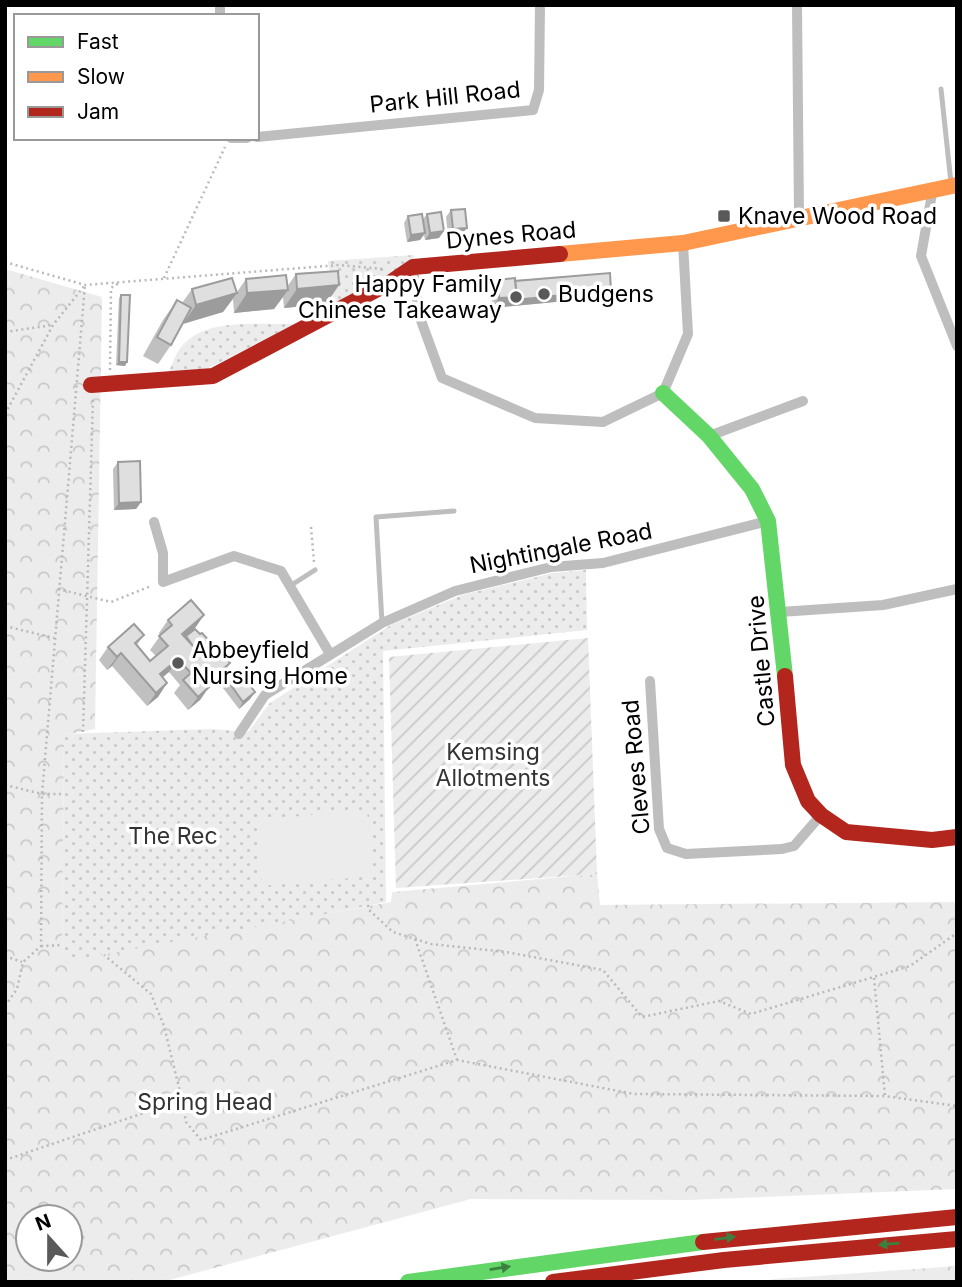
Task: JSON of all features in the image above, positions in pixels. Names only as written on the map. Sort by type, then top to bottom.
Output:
[{"type":"main road","name":"Dynes Road","points":[[98,384],[213,376],[391,282],[413,267],[683,243],[799,216],[954,186]]},
{"type":"main road","name":"Castle Drive","points":[[663,393],[709,436],[752,489],[768,521],[780,612],[793,765],[801,788],[821,815],[846,832],[932,840],[957,837]]},
{"type":"main road","points":[[408,1282],[671,1244],[957,1217]]},
{"type":"main road","points":[[553,1282],[724,1261],[957,1239]]},
{"type":"street","name":"Park Hill Road","points":[[259,137],[533,110],[539,90],[540,5]]},
{"type":"street","points":[[797,5],[799,216]]},
{"type":"street","points":[[933,188],[921,256],[957,346]]},
{"type":"street","points":[[413,267],[419,315],[442,378],[535,418],[603,422],[663,393],[688,334],[683,243]]},
{"type":"street","points":[[709,436],[803,401]]},
{"type":"street","name":"Nightingale Road","points":[[239,734],[265,695],[382,624],[454,591],[551,567],[615,560],[768,521]]},
{"type":"street","points":[[154,522],[163,553],[163,582],[234,556],[281,571],[330,654]]},
{"type":"street","points":[[780,612],[883,605],[957,590]]},
{"type":"street","name":"Cleves Road","points":[[650,681],[659,829],[664,843],[673,852],[782,849],[794,846],[821,815]]},
{"type":"lane","points":[[941,89],[954,186]]},
{"type":"lane","points":[[382,624],[376,517],[454,511]]},
{"type":"lane","points":[[290,586],[315,570]]},
{"type":"path","points":[[164,278],[234,140]]},
{"type":"path","points":[[5,262],[85,285],[339,265],[379,270],[413,267]]},
{"type":"path","points":[[83,732],[85,594],[98,384],[111,288],[121,282]]},
{"type":"path","points":[[5,414],[53,325],[85,285]]},
{"type":"path","points":[[41,946],[42,794],[85,285]]},
{"type":"path","points":[[5,332],[53,325]]},
{"type":"path","points":[[311,527],[315,570]]},
{"type":"path","points":[[58,589],[111,602],[163,582]]},
{"type":"path","points":[[5,626],[54,638]]},
{"type":"path","points":[[5,785],[42,794],[63,794]]},
{"type":"path","points":[[368,905],[369,910],[393,932],[431,944],[506,952],[603,970],[642,1017],[719,1001],[751,1014],[910,965],[957,933]]},
{"type":"path","points":[[415,939],[457,1060]]},
{"type":"path","points":[[5,1006],[17,989],[23,962],[41,946],[62,945]]},
{"type":"path","points":[[104,955],[150,994],[164,1026],[186,1122],[201,1140],[457,1060],[634,1094],[885,1096],[957,1106]]},
{"type":"path","points":[[5,956],[23,962]]},
{"type":"path","points":[[874,978],[885,1096]]},
{"type":"path","points":[[5,1160],[182,1100]]},
{"type":"green space","points":[[414,255],[413,262],[334,307],[328,261]]},
{"type":"green space","name":"Spring Head","points":[[5,269],[102,297],[95,729],[64,735],[62,962],[391,902],[392,892],[597,874],[600,905],[957,902],[957,1189],[688,1200],[471,1199],[162,1282],[5,1282]]},
{"type":"green space","points":[[239,324],[295,324],[209,368],[168,374],[187,341],[210,329]]},
{"type":"green space","name":"The Rec","points":[[586,570],[587,630],[383,651],[386,902],[235,933],[62,963],[64,734],[213,729],[248,732],[270,703],[391,625],[462,595],[553,573]]},
{"type":"green space","name":"Kemsing Allotments","points":[[588,638],[597,874],[396,888],[389,657]]},
{"type":"green space","points":[[367,810],[373,876],[262,886],[256,820]]},
{"type":"green space","points":[[957,1266],[957,1282],[756,1282],[775,1279]]},
{"type":"building","points":[[465,209],[467,228],[453,229],[451,210]]},
{"type":"building","points":[[441,212],[444,231],[430,233],[427,214]]},
{"type":"building","points":[[422,214],[425,233],[411,235],[408,216]]},
{"type":"building","points":[[338,271],[339,285],[297,289],[296,274]]},
{"type":"building","points":[[610,273],[611,290],[515,300],[515,281]]},
{"type":"building","points":[[286,275],[288,290],[247,293],[246,279]]},
{"type":"building","points":[[232,278],[237,293],[196,305],[192,289]]},
{"type":"building","points":[[515,278],[517,297],[499,298],[498,280]]},
{"type":"building","points":[[121,295],[130,295],[127,362],[119,362]]},
{"type":"building","points":[[177,300],[191,308],[171,345],[157,337]]},
{"type":"building","points":[[140,461],[141,502],[119,503],[118,462]]},
{"type":"building","points":[[191,600],[204,615],[182,634],[193,646],[186,636],[195,629],[202,633],[214,646],[211,649],[213,652],[218,648],[230,663],[214,677],[210,673],[203,679],[209,687],[198,697],[183,680],[191,673],[178,659],[160,674],[167,683],[156,693],[121,653],[117,657],[108,647],[134,624],[144,635],[135,643],[150,661],[168,646],[159,636],[172,625],[168,620]]},
{"type":"building","points":[[239,671],[255,692],[243,702],[228,681]]},
{"type":"traffic: fast","points":[[663,393],[709,436],[752,489],[768,521],[785,676]]},
{"type":"traffic: fast","points":[[408,1282],[703,1242]]},
{"type":"traffic: slow","points":[[560,254],[683,243],[957,185]]},
{"type":"traffic: jam","points":[[91,385],[213,376],[391,282],[413,267],[560,254]]},
{"type":"traffic: jam","points":[[785,676],[793,765],[808,801],[821,815],[846,832],[932,840],[957,837]]},
{"type":"traffic: jam","points":[[703,1242],[957,1217]]},
{"type":"traffic: jam","points":[[553,1282],[724,1260],[957,1239]]},
{"type":"place","name":"Knave Wood Road","points":[[724,216]]},
{"type":"place","name":"Budgens","points":[[544,294]]},
{"type":"place","name":"Happy Family Chinese Takeaway","points":[[516,297]]},
{"type":"place","name":"Abbeyfield Nursing Home","points":[[178,663]]}]
